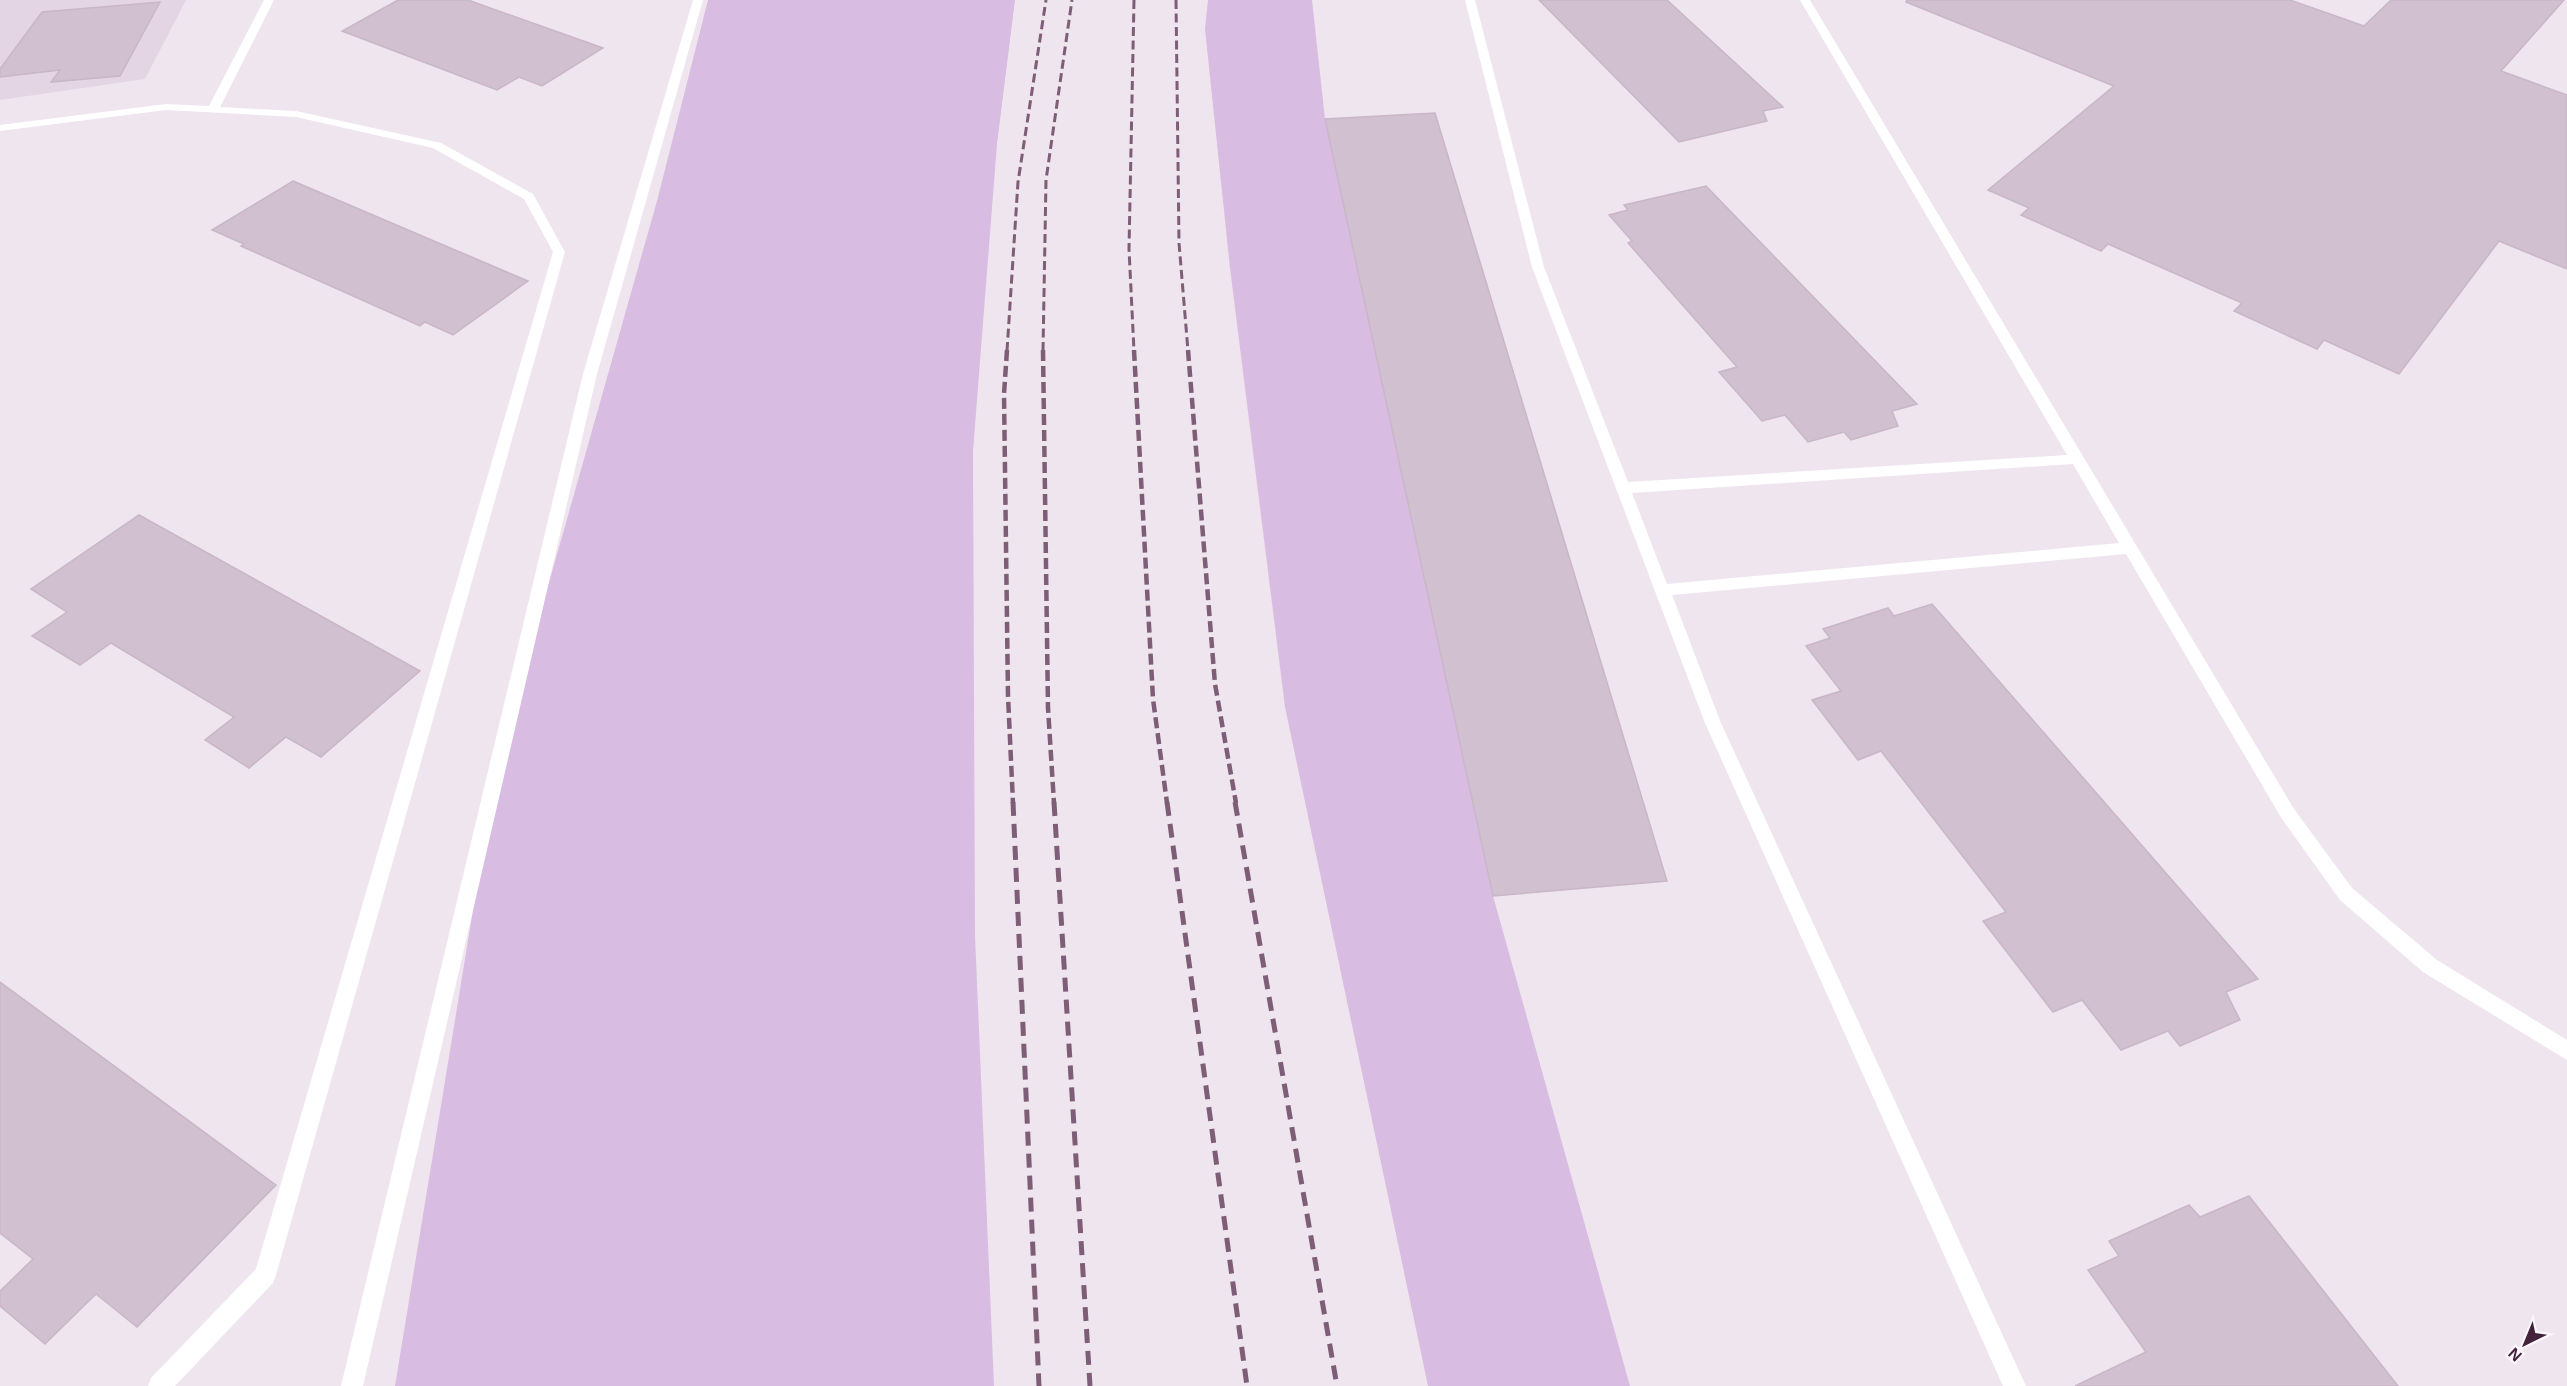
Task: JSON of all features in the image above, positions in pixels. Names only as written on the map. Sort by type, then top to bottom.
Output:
[{"type":"lane","points":[[213,110],[269,0]]},
{"type":"lane","points":[[352,1386],[590,374],[698,0]]},
{"type":"lane","points":[[1470,0],[1539,267],[1713,723],[2015,1386]]},
{"type":"lane","points":[[1805,0],[2288,814],[2346,894],[2430,966],[2567,1051]]},
{"type":"lane","points":[[0,128],[166,107],[296,114],[437,145],[529,197],[559,252],[265,1275],[159,1386]]},
{"type":"lane","points":[[1623,489],[2077,459]]},
{"type":"lane","points":[[1662,590],[2130,548]]},
{"type":"shaded area","points":[[0,0],[186,0],[145,79],[0,100]]},
{"type":"shaded area","points":[[708,0],[1015,0],[997,144],[973,451],[975,936],[994,1386],[395,1386],[496,770],[657,201]]},
{"type":"shaded area","points":[[1208,0],[1312,0],[1325,119],[1493,896],[1630,1386],[1428,1386],[1285,707],[1230,268],[1205,29]]},
{"type":"building","points":[[398,0],[468,0],[603,48],[542,86],[519,77],[497,90],[342,31]]},
{"type":"building","points":[[1539,0],[1667,0],[1783,107],[1763,111],[1767,121],[1679,142]]},
{"type":"building","points":[[1907,0],[2290,0],[2364,26],[2391,0],[2564,0],[2501,71],[2567,95],[2567,269],[2499,241],[2399,374],[2324,340],[2317,349],[2234,311],[2242,303],[2108,244],[2101,251],[2021,215],[2029,208],[1988,190],[2114,86],[1906,2]]},
{"type":"building","points":[[160,2],[120,76],[51,82],[60,70],[0,77],[0,69],[42,12]]},
{"type":"building","points":[[1435,113],[1667,881],[1493,896],[1325,119]]},
{"type":"building","points":[[293,181],[528,281],[453,335],[425,322],[420,326],[241,246],[244,244],[212,230]]},
{"type":"building","points":[[1706,186],[1917,404],[1892,411],[1898,426],[1851,440],[1844,432],[1808,442],[1785,415],[1762,421],[1719,372],[1737,367],[1628,243],[1632,241],[1609,215],[1628,210],[1624,205]]},
{"type":"building","points":[[139,515],[420,671],[321,757],[286,737],[249,768],[205,740],[234,717],[111,643],[80,665],[32,636],[67,612],[31,589]]},
{"type":"building","points":[[1932,604],[2258,979],[2226,992],[2240,1020],[2180,1046],[2168,1031],[2121,1050],[2082,1000],[2053,1012],[1983,921],[2006,912],[1881,751],[1858,760],[1812,700],[1841,691],[1806,646],[1830,638],[1823,629],[1888,608],[1894,616]]},
{"type":"building","points":[[0,982],[276,1185],[137,1327],[96,1294],[45,1344],[0,1306],[0,1291],[33,1259],[0,1233]]},
{"type":"building","points":[[2249,1196],[2398,1386],[2075,1386],[2146,1352],[2088,1270],[2119,1256],[2109,1241],[2189,1205],[2200,1217]]},
{"type":"railway","points":[[1007,351],[1018,182],[1046,0]]},
{"type":"railway","points":[[1043,351],[1046,180],[1072,0]]},
{"type":"railway","points":[[1134,0],[1129,249],[1134,351]]},
{"type":"railway","points":[[1176,0],[1179,243],[1188,351]]},
{"type":"railway","points":[[1007,350],[1004,394],[1008,696],[1013,803]]},
{"type":"railway","points":[[1134,350],[1153,699],[1167,803]]},
{"type":"railway","points":[[1188,350],[1215,684],[1236,803]]},
{"type":"railway","points":[[1043,351],[1048,708],[1054,803]]},
{"type":"railway","points":[[1013,802],[1039,1386]]},
{"type":"railway","points":[[1054,802],[1090,1386]]},
{"type":"railway","points":[[1167,802],[1247,1386]]},
{"type":"railway","points":[[1235,802],[1337,1386]]}]
